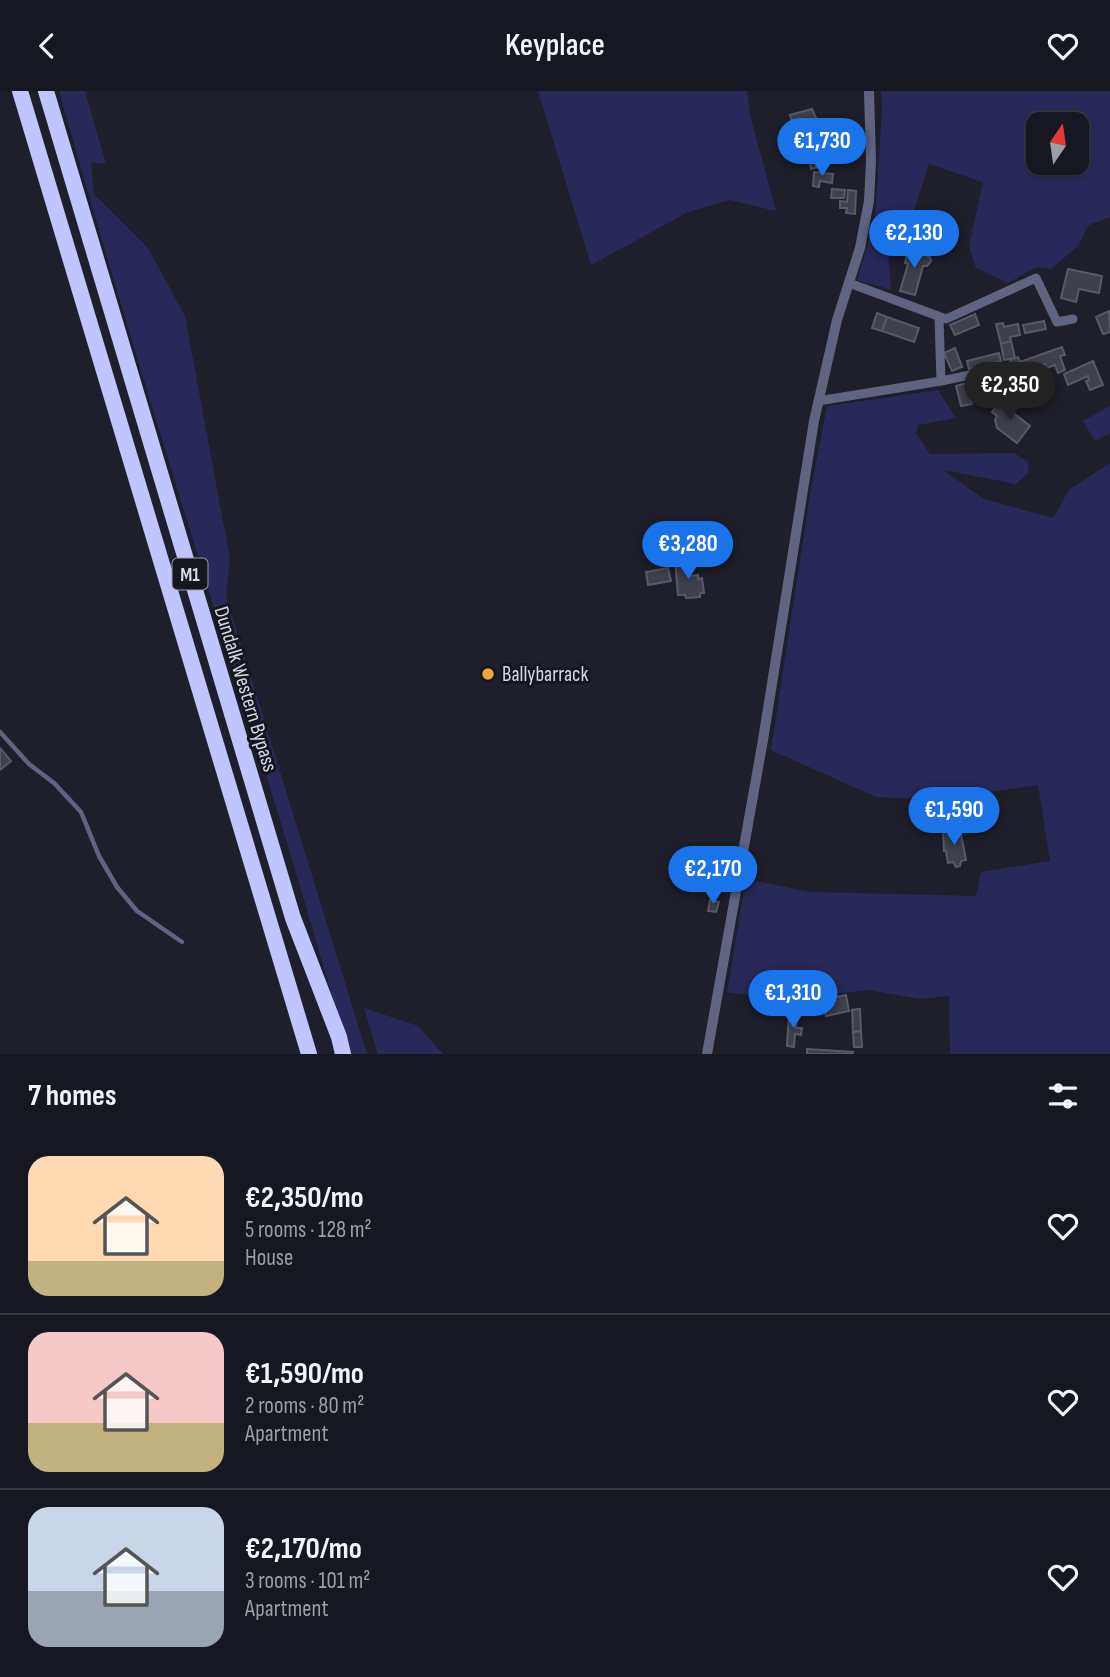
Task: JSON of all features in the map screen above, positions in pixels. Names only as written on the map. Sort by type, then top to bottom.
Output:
[{"type":"highway","name":"M1","points":[[20,91],[309,1054]]},
{"type":"highway","name":"Dundalk Western Bypass","points":[[46,91],[293,918],[343,1054]]},
{"type":"street","points":[[707,1054],[763,740],[818,401],[837,320],[860,248],[869,201],[869,91]]},
{"type":"street","points":[[849,283],[946,319],[1036,278],[1057,322],[1073,319]]},
{"type":"street","points":[[939,318],[941,381]]},
{"type":"street","points":[[818,401],[1004,368]]},
{"type":"lane","points":[[0,731],[29,764],[54,783],[81,812],[99,856],[117,887],[137,911],[182,942]]},
{"type":"shaded area","points":[[59,91],[85,91],[106,164],[91,162],[94,194],[148,248],[185,316],[230,559],[226,596],[367,1054],[350,1054],[142,375]]},
{"type":"shaded area","points":[[538,91],[747,91],[750,115],[776,211],[730,200],[688,212],[591,265]]},
{"type":"shaded area","points":[[881,91],[1110,91],[1110,217],[1089,225],[1077,247],[1051,269],[1037,267],[1008,283],[976,268],[969,246],[983,182],[929,164],[906,243],[888,247],[891,290],[857,280],[875,219]]},
{"type":"shaded area","points":[[938,390],[956,418],[918,425],[916,433],[930,454],[1014,453],[1028,462],[1028,473],[1016,484],[943,470],[984,499],[1053,518],[1069,490],[1110,463],[1110,1054],[950,1054],[949,996],[920,999],[868,990],[817,996],[763,998],[727,992],[746,879],[810,892],[976,896],[981,872],[1050,861],[1038,785],[935,800],[876,797],[771,750],[811,489],[827,406]]},
{"type":"shaded area","points":[[1110,406],[1110,433],[1095,441],[1083,421]]},
{"type":"shaded area","points":[[364,1008],[418,1026],[443,1054],[378,1054]]},
{"type":"building","points":[[812,109],[817,127],[800,132],[798,123],[793,125],[790,115]]},
{"type":"building","points":[[819,135],[823,147],[816,149],[819,157],[809,160],[805,146],[801,148],[799,140]]},
{"type":"building","points":[[821,156],[824,165],[811,169],[809,160]]},
{"type":"building","points":[[814,172],[833,174],[832,183],[820,181],[819,187],[813,186]]},
{"type":"building","points":[[832,189],[845,190],[844,198],[831,198]]},
{"type":"building","points":[[848,190],[856,191],[855,214],[846,213],[847,208],[840,208],[840,201],[847,202]]},
{"type":"building","points":[[921,243],[925,247],[923,254],[930,257],[931,261],[927,266],[923,266],[915,295],[900,291],[908,264],[905,263],[908,250],[916,252]]},
{"type":"building","points":[[1068,269],[1102,276],[1099,293],[1079,289],[1076,302],[1061,298]]},
{"type":"building","points":[[1109,311],[1110,332],[1103,334],[1096,317]]},
{"type":"building","points":[[877,313],[887,317],[882,331],[872,328]]},
{"type":"building","points":[[975,314],[979,325],[955,335],[950,325]]},
{"type":"building","points":[[887,317],[919,328],[914,342],[882,331]]},
{"type":"building","points":[[1044,321],[1046,329],[1025,333],[1023,325]]},
{"type":"building","points":[[1003,323],[1004,327],[1018,324],[1020,335],[1010,337],[1011,341],[1001,344],[996,324]]},
{"type":"building","points":[[1011,341],[1015,358],[1004,360],[1001,344]]},
{"type":"building","points":[[1062,347],[1065,355],[1060,356],[1065,370],[1058,373],[1055,365],[1047,368],[1045,364],[1015,374],[1010,360],[1018,357],[1020,362]]},
{"type":"building","points":[[955,348],[962,367],[952,371],[944,353]]},
{"type":"building","points":[[999,353],[1001,361],[969,369],[967,361]]},
{"type":"building","points":[[1093,361],[1103,385],[1090,390],[1086,381],[1089,380],[1088,376],[1068,385],[1064,374]]},
{"type":"building","points":[[1008,376],[1011,387],[1004,396],[999,378]]},
{"type":"building","points":[[967,383],[972,404],[961,406],[956,386]]},
{"type":"building","points":[[1010,401],[1017,406],[1012,412],[1030,426],[1017,443],[997,428],[997,416],[992,412],[999,403],[1006,407]]},
{"type":"building","points":[[689,559],[690,576],[698,575],[698,579],[702,578],[704,593],[700,593],[700,597],[686,598],[685,595],[678,595],[675,560]]},
{"type":"building","points":[[668,568],[671,581],[648,585],[646,572]]},
{"type":"building","points":[[0,748],[11,761],[0,770]]},
{"type":"building","points":[[968,802],[970,815],[949,819],[947,805]]},
{"type":"building","points":[[960,829],[966,860],[956,867],[953,862],[948,863],[943,832]]},
{"type":"building","points":[[710,900],[719,902],[716,912],[708,911]]},
{"type":"building","points":[[846,995],[849,1011],[826,1016],[823,1000]]},
{"type":"building","points":[[860,1009],[861,1031],[853,1032],[852,1010]]},
{"type":"building","points":[[789,1014],[797,1014],[796,1028],[802,1028],[801,1035],[795,1034],[794,1047],[787,1046]]},
{"type":"building","points":[[861,1031],[862,1047],[854,1047],[853,1032]]},
{"type":"building","points":[[807,1049],[853,1052],[853,1054],[807,1054]]},
{"type":"place","name":"Ballybarrack","points":[[488,674]]}]
